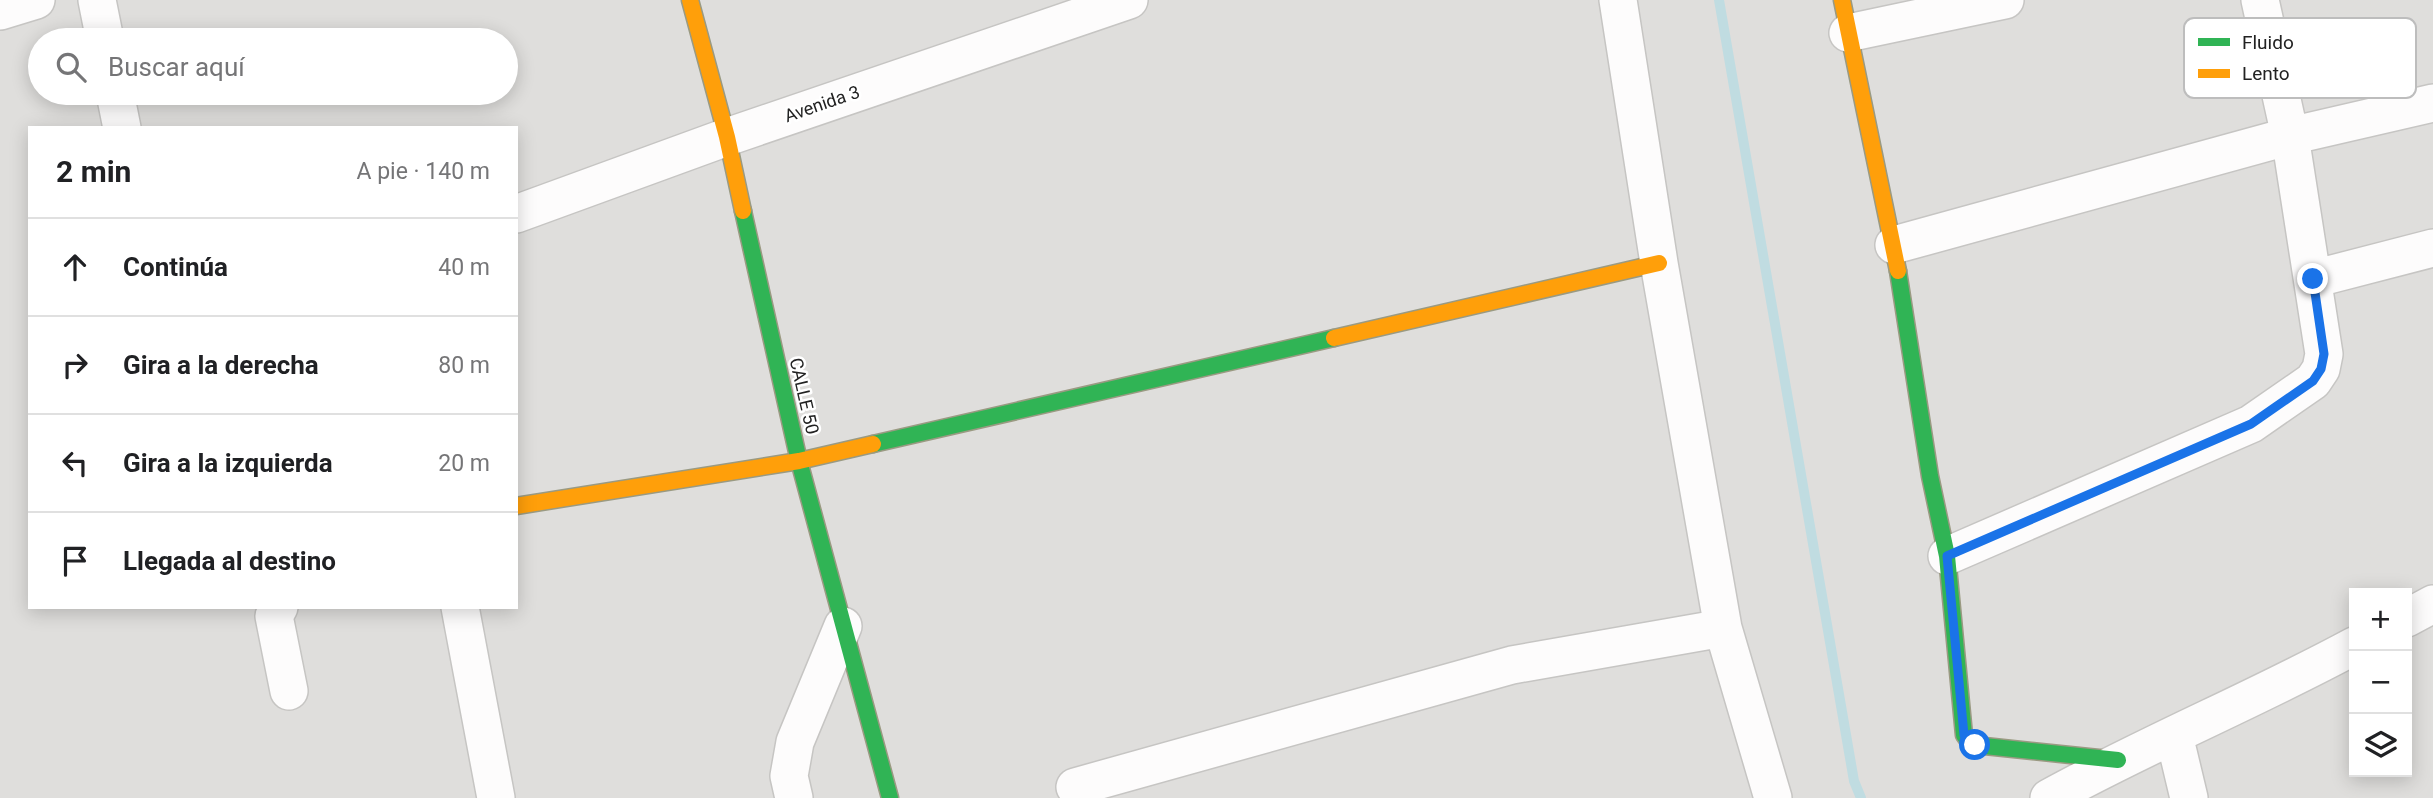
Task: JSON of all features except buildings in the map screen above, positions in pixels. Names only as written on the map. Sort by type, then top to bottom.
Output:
[{"type":"street","points":[[0,11],[36,0]]},
{"type":"street","points":[[97,0],[103,28]]},
{"type":"street","name":"CALLE 50","points":[[690,0],[727,136],[799,461],[890,798]]},
{"type":"street","name":"Avenida 3","points":[[518,214],[727,136],[1129,0]]},
{"type":"street","points":[[1618,0],[1659,263],[1723,628],[1773,798]]},
{"type":"street","points":[[2005,0],[1845,17],[1894,245],[1930,476],[1947,556],[1964,735],[1975,745],[2118,760]]},
{"type":"street","points":[[2260,0],[2264,18]]},
{"type":"street","points":[[1947,556],[2251,424],[2313,381],[2321,369],[2324,354],[2282,98]]},
{"type":"street","points":[[1894,245],[2290,136],[2433,103]]},
{"type":"street","points":[[117,105],[121,126]]},
{"type":"street","points":[[2313,279],[2433,248]]},
{"type":"street","points":[[518,506],[799,461],[1659,263]]},
{"type":"street","points":[[2412,615],[2433,604]]},
{"type":"street","points":[[278,609],[274,616],[289,691]]},
{"type":"street","points":[[460,609],[496,798]]},
{"type":"street","points":[[794,798],[789,776],[795,742],[843,626]]},
{"type":"street","points":[[1075,787],[1512,665],[1723,628]]},
{"type":"street","points":[[2049,798],[2118,760],[2310,670],[2349,649]]},
{"type":"street","points":[[2174,735],[2189,798]]},
{"type":"shaded area","points":[[0,0],[2433,0],[2433,798],[0,798]]},
{"type":"waterway","points":[[1719,0],[1854,781],[1861,798]]},
{"type":"traffic: fast","points":[[743,211],[799,461],[890,798]]},
{"type":"traffic: fast","points":[[1898,271],[1930,476],[1947,556],[1964,735],[1975,745],[2118,760]]},
{"type":"traffic: fast","points":[[873,444],[1334,338]]},
{"type":"traffic: slow","points":[[690,0],[727,137],[743,211]]},
{"type":"traffic: slow","points":[[1842,0],[1898,271]]},
{"type":"traffic: slow","points":[[1334,338],[1659,263]]},
{"type":"traffic: slow","points":[[518,506],[799,461],[873,444]]},
{"type":"route","points":[[1975,745],[1964,735],[1947,556],[2251,424],[2313,381],[2321,369],[2324,354],[2313,279]]}]
